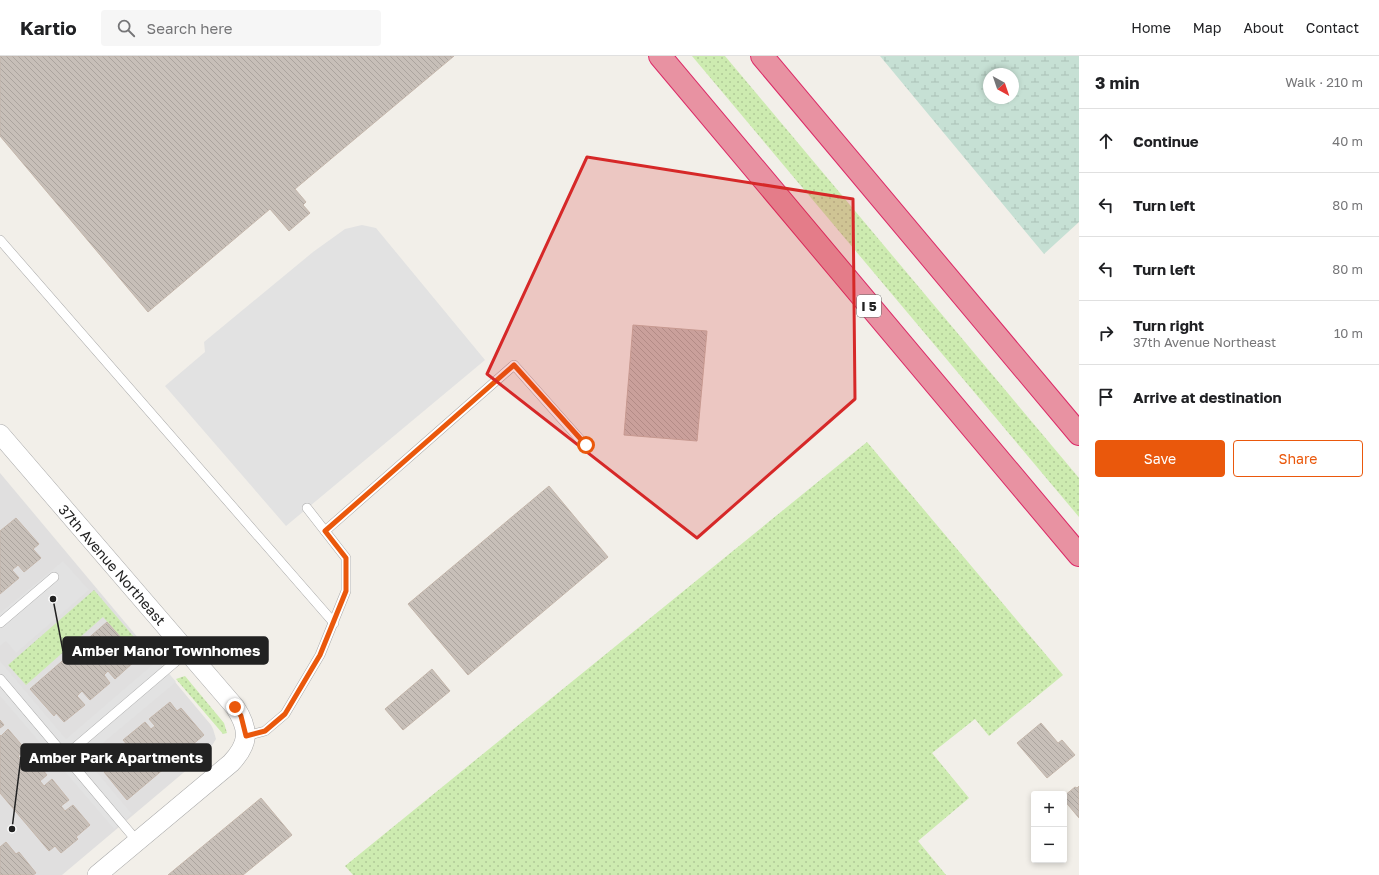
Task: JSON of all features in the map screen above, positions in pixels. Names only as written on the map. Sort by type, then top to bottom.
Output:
[{"type":"highway","name":"I 5","points":[[660,56],[1079,555]]},
{"type":"highway","points":[[762,56],[1079,434]]},
{"type":"street","name":"37th Avenue Northeast","points":[[0,434],[235,707],[241,716],[246,736]]},
{"type":"street","points":[[97,875],[231,763],[240,754],[246,736]]},
{"type":"lane","points":[[0,240],[334,623]]},
{"type":"lane","points":[[325,531],[514,365],[586,445]]},
{"type":"lane","points":[[246,736],[265,731],[285,714],[320,655],[346,591],[346,558],[307,508]]},
{"type":"lane","points":[[0,622],[54,577]]},
{"type":"lane","points":[[65,756],[187,652]]},
{"type":"lane","points":[[0,680],[137,841]]},
{"type":"highlighted area","points":[[587,157],[853,199],[855,399],[697,538],[487,374]]},
{"type":"shaded area","points":[[362,225],[376,228],[485,360],[286,526],[165,386],[205,352],[204,342],[313,252],[345,229]]},
{"type":"shaded area","points":[[0,473],[211,725],[216,739],[208,752],[62,875],[0,875]]},
{"type":"shaded area","points":[[63,561],[89,590],[16,653],[6,641],[0,646],[0,613]]},
{"type":"shaded area","points":[[158,660],[176,682],[85,758],[132,814],[114,829],[0,696],[0,661],[66,739]]},
{"type":"green space","points":[[692,56],[725,56],[1079,478],[1079,517]]},
{"type":"green space","points":[[880,56],[1079,56],[1079,222],[1044,254]]},
{"type":"green space","points":[[867,442],[1063,675],[989,736],[975,719],[932,753],[969,798],[918,841],[946,875],[353,875],[345,866]]},
{"type":"green space","points":[[94,590],[146,651],[140,658],[103,617],[26,685],[8,665]]},
{"type":"green space","points":[[185,676],[224,723],[227,733],[223,734],[176,679]]},
{"type":"building","points":[[0,56],[454,56],[295,189],[306,202],[303,205],[310,213],[289,231],[270,209],[148,312],[0,136]]},
{"type":"building","points":[[633,325],[707,331],[697,441],[624,435]]},
{"type":"building","points":[[549,486],[608,557],[468,675],[408,604]]},
{"type":"building","points":[[16,518],[39,544],[33,549],[41,558],[24,572],[18,565],[12,570],[19,578],[0,594],[0,531]]},
{"type":"building","points":[[107,622],[131,649],[127,652],[135,661],[115,679],[108,671],[104,675],[110,683],[90,700],[82,691],[77,696],[85,705],[64,722],[56,713],[54,716],[30,689]]},
{"type":"building","points":[[432,669],[450,691],[403,730],[385,709]]},
{"type":"building","points":[[170,702],[177,711],[181,708],[204,735],[127,800],[104,772],[107,770],[100,762],[120,745],[125,752],[130,748],[123,740],[145,722],[151,729],[155,726],[149,719]]},
{"type":"building","points":[[0,720],[4,725],[0,728]]},
{"type":"building","points":[[1041,723],[1058,743],[1062,740],[1075,755],[1047,778],[1017,743]]},
{"type":"building","points":[[8,729],[26,750],[18,756],[23,761],[30,754],[47,775],[40,781],[44,786],[52,779],[69,800],[61,806],[65,811],[73,805],[90,825],[76,837],[78,839],[61,853],[55,846],[49,851],[0,793],[0,735],[1,736]]},
{"type":"building","points":[[1079,786],[1079,818],[1067,804],[1067,794],[1075,787],[1077,788]]},
{"type":"building","points":[[261,798],[292,835],[243,875],[168,875]]},
{"type":"building","points":[[6,842],[16,854],[19,852],[36,873],[33,875],[0,875],[0,847]]},
{"type":"place","name":"Amber Manor Townhomes","points":[[53,599]]},
{"type":"place","name":"Amber Park Apartments","points":[[12,829]]},
{"type":"route","points":[[235,707],[241,716],[246,736],[265,731],[285,714],[320,655],[346,591],[346,558],[325,531],[514,365],[586,445]]}]
